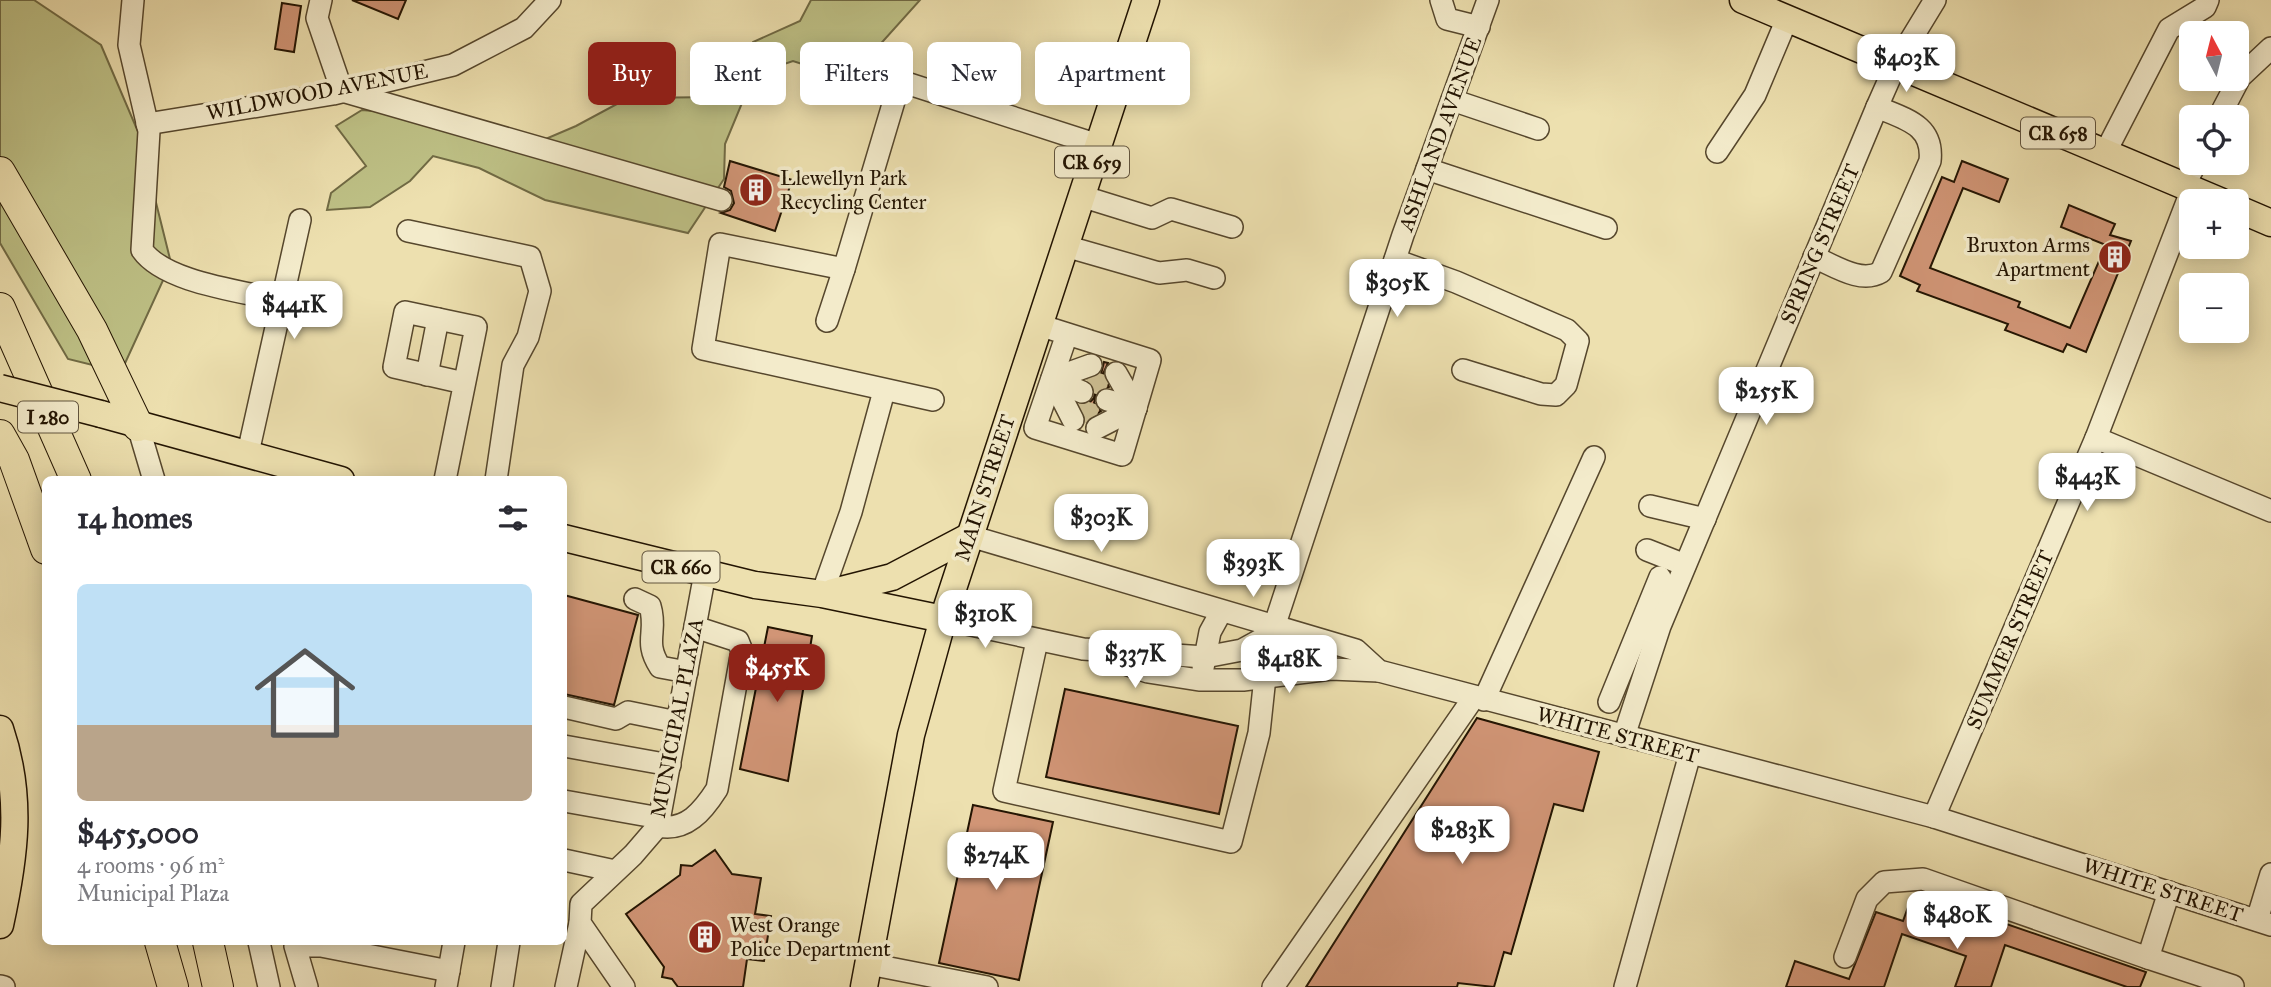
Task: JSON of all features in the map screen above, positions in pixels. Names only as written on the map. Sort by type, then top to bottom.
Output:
[{"type":"highway","points":[[0,172],[92,330],[138,425]]},
{"type":"highway","name":"I 280","points":[[0,308],[73,476]]},
{"type":"highway","name":"I 280","points":[[0,435],[14,460],[42,538]]},
{"type":"highway","points":[[161,945],[173,987]]},
{"type":"highway","points":[[209,945],[218,987]]},
{"type":"main road","name":"MAIN STREET","points":[[867,976],[911,736],[943,619],[1146,0]]},
{"type":"main road","name":"CR 658","points":[[1742,0],[2105,153],[2190,179]]},
{"type":"main road","points":[[2249,214],[2271,223]]},
{"type":"main road","points":[[0,388],[329,476]]},
{"type":"main road","points":[[822,594],[892,577],[970,536]]},
{"type":"main road","name":"CR 660","points":[[567,539],[705,573],[943,619]]},
{"type":"main road","points":[[0,729],[9,756],[16,802],[14,863],[0,925]]},
{"type":"street","points":[[133,0],[129,45],[147,124],[149,159],[142,250],[148,258],[174,275],[282,301]]},
{"type":"street","points":[[321,0],[317,18],[342,91],[721,200]]},
{"type":"street","name":"WILDWOOD AVENUE","points":[[147,124],[342,91],[453,65],[524,28],[550,0]]},
{"type":"street","points":[[1441,0],[1447,19],[1479,27]]},
{"type":"street","name":"ASHLAND AVENUE","points":[[1274,627],[1395,260],[1489,0]]},
{"type":"street","name":"SPRING STREET","points":[[1623,736],[1652,622],[1685,565],[1896,64],[1934,0]]},
{"type":"street","points":[[2105,153],[2169,29],[2205,7],[2208,0]]},
{"type":"street","points":[[1717,152],[1755,95],[1787,19]]},
{"type":"street","points":[[2225,105],[2240,77],[2271,48]]},
{"type":"street","points":[[827,321],[900,81],[1098,145]]},
{"type":"street","points":[[1452,100],[1538,129]]},
{"type":"street","points":[[1814,257],[1859,276],[1871,278],[1881,272],[1930,161],[1932,147],[1927,134],[1917,124],[1877,107]]},
{"type":"street","points":[[1427,169],[1606,228]]},
{"type":"street","name":"SUMMER STREET","points":[[1934,817],[2096,438],[2190,179]]},
{"type":"street","points":[[1081,196],[1152,218],[1171,209],[1232,227]]},
{"type":"street","points":[[248,453],[300,220]]},
{"type":"street","points":[[408,230],[530,257],[540,292],[528,337],[513,365],[497,476]]},
{"type":"street","points":[[844,269],[720,244],[703,349],[933,400]]},
{"type":"street","points":[[1065,246],[1158,273],[1187,270],[1214,278]]},
{"type":"street","points":[[1395,260],[1456,282],[1567,330],[1578,341],[1566,385],[1556,395],[1541,394],[1463,370]]},
{"type":"street","points":[[446,476],[476,327],[405,312],[394,367],[464,383]]},
{"type":"street","points":[[427,374],[438,319]]},
{"type":"street","points":[[1007,421],[1122,455],[1150,360],[1039,324]]},
{"type":"street","points":[[1040,430],[1035,428],[1067,334]]},
{"type":"street","points":[[1052,379],[1082,393],[1052,379]]},
{"type":"street","points":[[822,594],[851,512],[884,391]]},
{"type":"street","points":[[1106,401],[1136,408]]},
{"type":"street","points":[[1106,401],[1136,408]]},
{"type":"street","points":[[1106,401],[1136,408]]},
{"type":"street","points":[[138,425],[152,476]]},
{"type":"street","points":[[2096,438],[2271,511]]},
{"type":"street","points":[[1273,987],[1479,699],[1594,457]]},
{"type":"street","points":[[1650,506],[1705,519]]},
{"type":"street","name":"WHITE STREET","points":[[970,536],[1356,650],[1379,671],[1934,817],[2264,923]]},
{"type":"street","points":[[1647,550],[1685,565]]},
{"type":"street","name":"MUNICIPAL PLAZA","points":[[566,987],[580,923],[581,904],[615,872],[659,822],[705,573]]},
{"type":"street","points":[[1609,702],[1652,622],[1660,577]]},
{"type":"street","points":[[635,599],[650,606],[653,618],[650,652],[660,667],[687,672]]},
{"type":"street","points":[[1199,680],[1210,632],[1221,612]]},
{"type":"street","points":[[943,619],[1083,649],[1205,657],[1242,650],[1262,639],[1274,627]]},
{"type":"street","points":[[567,802],[659,822],[671,828],[685,825],[708,803],[717,789],[742,651],[738,641],[695,627]]},
{"type":"street","points":[[1037,641],[1004,791],[1231,842],[1259,733],[1265,677]]},
{"type":"street","points":[[1083,649],[1148,672],[1199,680],[1265,677],[1331,669],[1379,671]]},
{"type":"street","points":[[567,708],[616,719],[628,712],[677,722]]},
{"type":"street","points":[[567,747],[670,765]]},
{"type":"street","points":[[1625,987],[1690,754]]},
{"type":"street","points":[[567,861],[615,872]]},
{"type":"street","points":[[2264,923],[2271,874]]},
{"type":"street","points":[[1845,957],[1867,899],[1884,882],[1923,879],[2234,986]]},
{"type":"street","points":[[2148,958],[2169,892]]},
{"type":"street","points":[[580,923],[624,987]]},
{"type":"street","points":[[261,945],[270,987]]},
{"type":"street","points":[[307,987],[296,946],[321,946],[447,979],[453,945]]},
{"type":"street","points":[[502,987],[509,945]]},
{"type":"street","points":[[867,976],[987,987]]},
{"type":"green space","points":[[0,0],[34,0],[101,45],[139,134],[171,263],[121,372],[68,359],[0,243]]},
{"type":"green space","points":[[811,0],[920,0],[882,42],[800,42],[800,63],[793,61],[786,63],[786,42],[753,42],[800,21]]},
{"type":"green space","points":[[676,97],[690,97],[690,105],[741,105],[725,144],[724,179],[688,233],[545,200],[479,168],[433,156],[410,181],[370,207],[327,210],[331,193],[366,166],[336,126],[362,110],[430,116],[534,144],[615,105],[676,105]]},
{"type":"building","points":[[352,0],[406,0],[398,19]]},
{"type":"building","points":[[282,3],[301,6],[294,52],[275,49]]},
{"type":"building","name":"Llewellyn Park Recycling Center","points":[[730,161],[792,180],[775,231],[721,213],[730,210],[734,203],[731,191],[724,187]]},
{"type":"building","name":"Bruxton Arms Apartment","points":[[1962,161],[2008,179],[1999,202],[1963,188],[1930,268],[2020,302],[2018,307],[2070,328],[2106,245],[2061,227],[2069,205],[2115,224],[2110,235],[2131,241],[2086,352],[2067,344],[2063,352],[2005,330],[2008,324],[1917,291],[1920,285],[1900,276],[1942,177],[1954,182]]},
{"type":"building","points":[[1104,362],[1108,363],[1103,374],[1109,387],[1097,391],[1094,403],[1101,411],[1086,421],[1080,405],[1089,403],[1094,398],[1095,390],[1088,380],[1101,374]]},
{"type":"building","points":[[567,596],[638,615],[614,705],[567,695]]},
{"type":"building","points":[[768,627],[812,636],[788,781],[740,769]]},
{"type":"building","points":[[1065,689],[1238,726],[1219,814],[1046,777]]},
{"type":"building","points":[[1477,718],[1599,752],[1583,811],[1554,804],[1511,954],[1504,952],[1494,987],[1458,983],[1457,987],[1306,987]]},
{"type":"building","points":[[973,805],[1053,822],[1019,980],[939,963]]},
{"type":"building","name":"West Orange Police Department","points":[[715,850],[732,874],[761,878],[755,914],[771,916],[764,961],[747,959],[743,987],[678,987],[672,979],[662,977],[664,967],[626,914],[680,875],[681,865],[692,866]]},
{"type":"building","points":[[1911,899],[1990,926],[1992,919],[2146,972],[2140,987],[2127,987],[2005,945],[1991,987],[1955,987],[1966,956],[1902,934],[1884,987],[1786,987],[1795,961],[1849,979],[1876,912],[1903,921]]},
{"type":"tunnel","points":[[1087,380],[1111,388]]},
{"type":"tunnel","points":[[1077,409],[1101,417]]},
{"type":"place","name":"Llewellyn Park Recycling Center","points":[[756,190]]},
{"type":"place","name":"Bruxton Arms Apartment","points":[[2115,257]]},
{"type":"place","name":"West Orange Police Department","points":[[705,937]]}]
